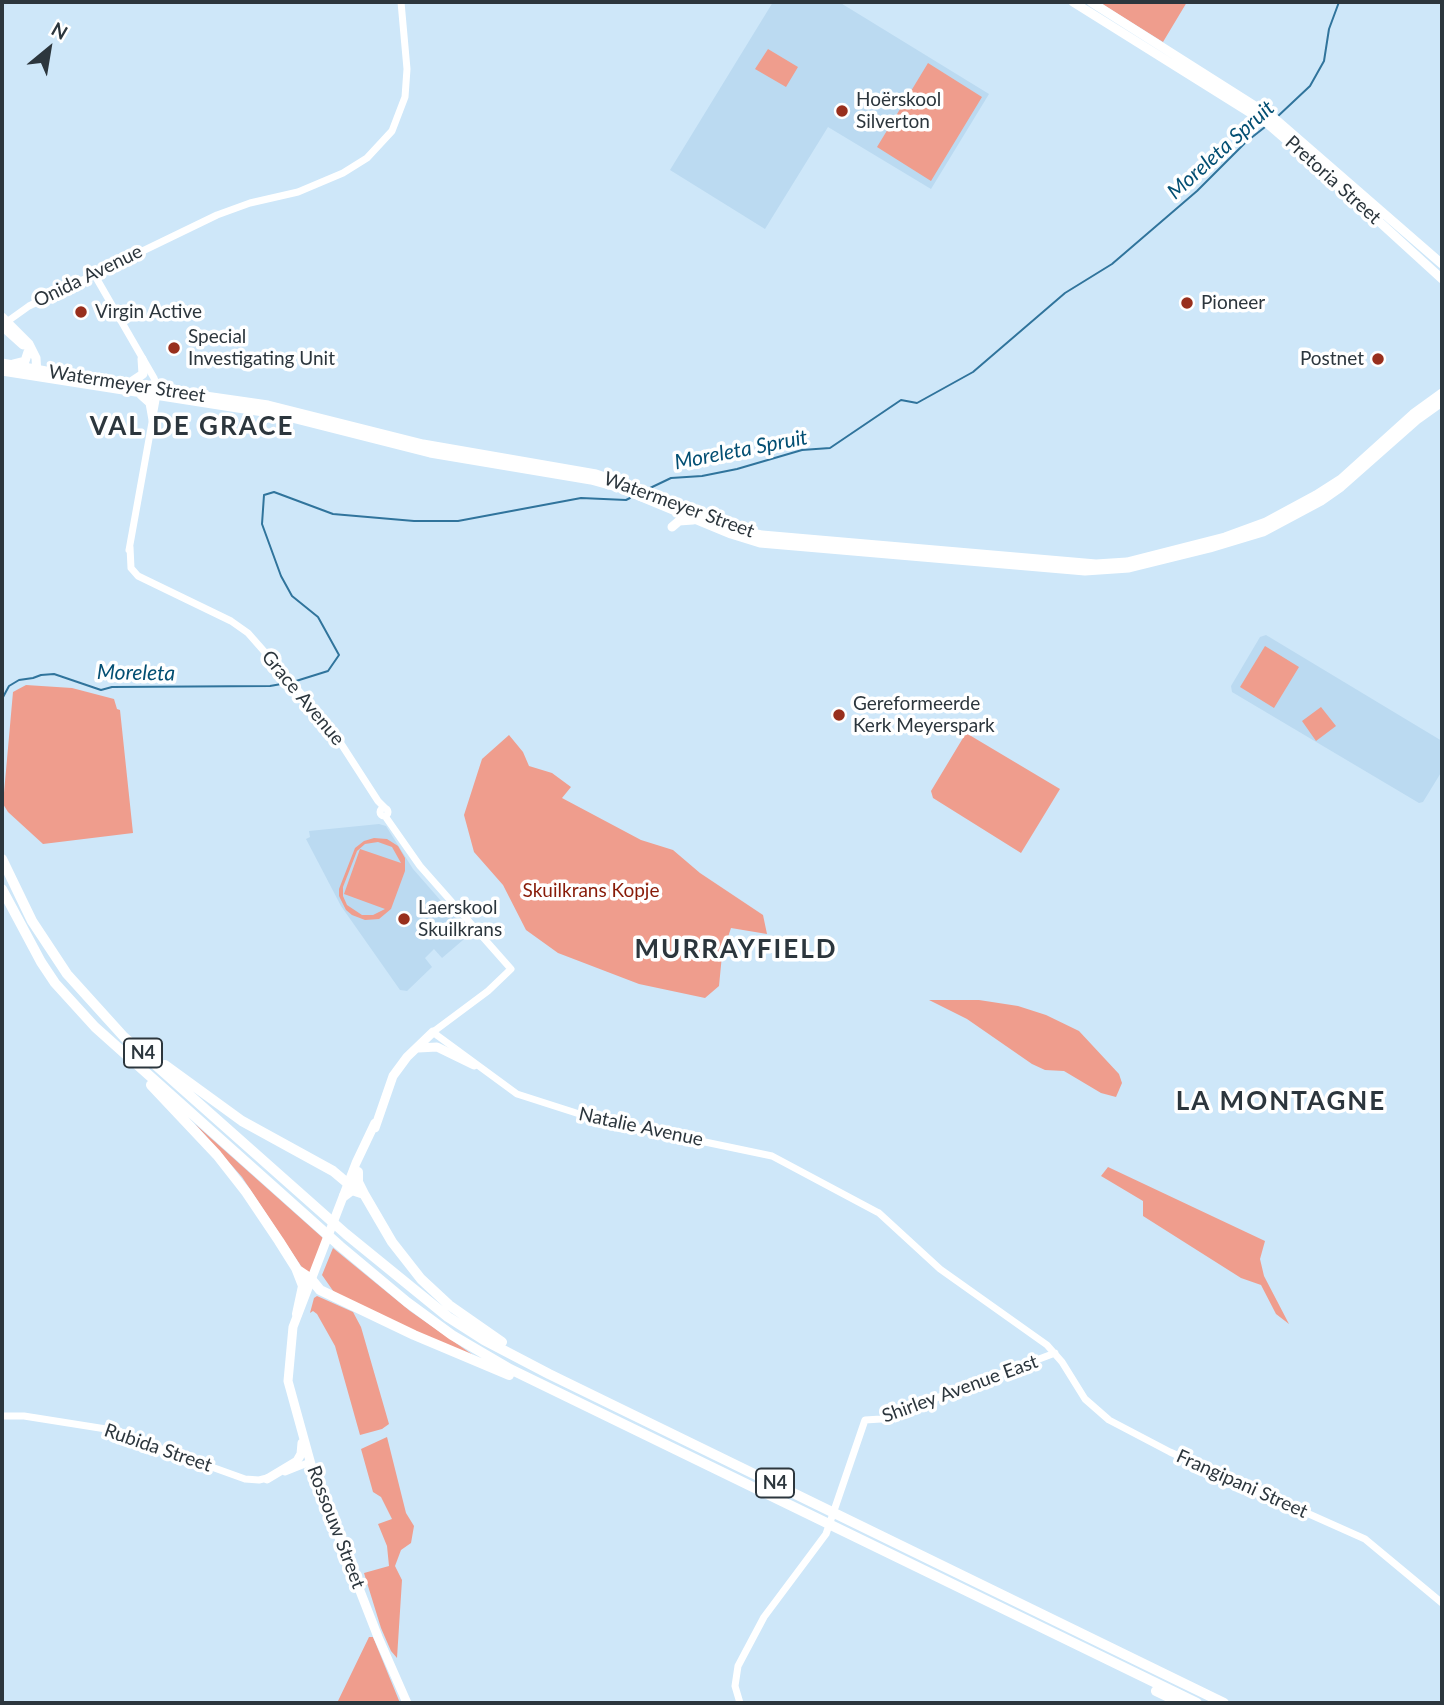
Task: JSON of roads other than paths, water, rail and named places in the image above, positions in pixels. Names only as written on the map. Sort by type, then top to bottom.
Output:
[{"type":"highway","name":"N4","points":[[2,859],[26,910],[52,952],[86,996],[124,1037],[346,1234],[424,1299],[468,1330],[549,1374],[1224,1703]]},
{"type":"highway","name":"N4","points":[[2,889],[55,983],[95,1027],[340,1246],[407,1302],[452,1335],[487,1357],[588,1407],[1197,1703]]},
{"type":"highway","points":[[95,1027],[217,1155],[304,1276],[414,1335],[588,1407]]},
{"type":"highway","points":[[124,1037],[242,1121],[332,1171],[344,1174],[356,1170],[364,1194],[403,1258],[449,1306],[515,1351],[688,1440]]},
{"type":"highway","points":[[332,1171],[349,1189],[364,1194]]},
{"type":"highway","points":[[296,1268],[303,1286],[298,1314]]},
{"type":"highway","points":[[310,1296],[316,1281]]},
{"type":"highway","points":[[1003,1610],[1181,1703]]},
{"type":"main road","name":"Pretoria Street","points":[[1073,2],[1250,106]]},
{"type":"main road","name":"Pretoria Street","points":[[1091,2],[1250,106],[1290,136],[1442,264]]},
{"type":"main road","name":"Pretoria Street","points":[[1290,136],[1442,279]]},
{"type":"main road","points":[[4,321],[22,341],[34,373]]},
{"type":"main road","points":[[4,321],[29,344],[36,358],[34,373]]},
{"type":"main road","points":[[7,364],[25,361],[28,352]]},
{"type":"main road","points":[[126,385],[142,376],[142,359]]},
{"type":"main road","name":"Watermeyer Street","points":[[7,364],[34,373],[136,393],[158,393]]},
{"type":"main road","name":"Watermeyer Street","points":[[2,371],[126,385],[276,414],[430,453],[591,480],[631,489],[730,527],[762,536],[1073,563],[1112,564],[1250,530],[1285,513],[1340,479],[1413,414],[1442,393]]},
{"type":"main road","points":[[136,393],[150,402],[153,420]]},
{"type":"main road","name":"Watermeyer Street","points":[[652,498],[668,509],[738,537],[775,545],[1085,571],[1129,568],[1233,542],[1279,524],[1341,487],[1418,419],[1442,402]]},
{"type":"main road","points":[[668,509],[672,528],[684,520],[698,521]]},
{"type":"main road","name":"Rossouw Street","points":[[407,1703],[378,1637],[310,1462],[288,1381],[290,1345],[298,1314],[316,1281],[393,1076],[433,1032]]},
{"type":"main road","points":[[416,1048],[436,1047],[474,1065]]},
{"type":"main road","name":"Rossouw Street","points":[[290,1345],[310,1296]]},
{"type":"main road","points":[[267,1479],[297,1461],[302,1448],[302,1434]]},
{"type":"street","name":"Onida Avenue","points":[[4,321],[225,208],[239,203],[286,197],[343,173],[367,158],[384,142],[396,122],[405,97],[407,79],[401,2]]},
{"type":"street","points":[[91,275],[154,378],[158,393],[153,420]]},
{"type":"street","name":"Grace Avenue","points":[[153,420],[128,559],[134,573],[154,586],[231,621],[248,633],[329,725],[420,866],[511,969]]},
{"type":"street","name":"Rossouw Street","points":[[433,1032],[488,992],[511,969]]},
{"type":"street","name":"Natalie Avenue","points":[[433,1032],[474,1065],[517,1094],[595,1119],[758,1152],[779,1159],[859,1200],[879,1211],[940,1269],[1022,1325],[1055,1353]]},
{"type":"street","name":"Shirley Avenue East","points":[[740,1703],[735,1677],[744,1654],[764,1617],[827,1531],[864,1420],[881,1419],[1055,1353]]},
{"type":"street","name":"Frangipani Street","points":[[1055,1353],[1085,1399],[1109,1420],[1190,1461],[1360,1537],[1442,1603]]},
{"type":"street","name":"Rubida Street","points":[[2,1416],[24,1416],[106,1429],[245,1479],[267,1479],[310,1462]]},
{"type":"waterway","name":"Moreleta Spruit","points":[[1277,117],[1310,86],[1324,61],[1329,29],[1339,2]]},
{"type":"waterway","name":"Moreleta Spruit","points":[[648,489],[671,478],[702,476],[802,450],[830,448],[901,400],[917,403],[973,372],[1065,293],[1112,264],[1197,191],[1265,127]]},
{"type":"waterway","name":"Moreleta Spruit","points":[[296,681],[328,671],[339,655],[318,617],[292,596],[281,576],[262,524],[264,495],[274,492],[333,514],[414,521],[458,521],[581,498],[630,498]]},
{"type":"waterway","name":"Moreleta","points":[[2,699],[9,686],[19,680],[54,674],[101,690],[112,687],[270,686],[287,683]]},
{"type":"place","name":"Hoërskool Silverton","points":[[842,111]]},
{"type":"place","name":"Pioneer","points":[[1187,303]]},
{"type":"place","name":"Virgin Active","points":[[81,312]]},
{"type":"place","name":"Special Investigating Unit","points":[[174,348]]},
{"type":"place","name":"Postnet","points":[[1378,359]]},
{"type":"place","name":"Gereformeerde Kerk Meyerspark","points":[[839,715]]},
{"type":"place","name":"Laerskool Skuilkrans","points":[[404,919]]},
{"type":"district","name":"VAL DE GRACE","points":[[192,427]]},
{"type":"district","name":"MURRAYFIELD","points":[[736,950]]},
{"type":"district","name":"LA MONTAGNE","points":[[1281,1102]]},
{"type":"park label","name":"Skuilkrans Kopje","points":[[591,891]]}]
